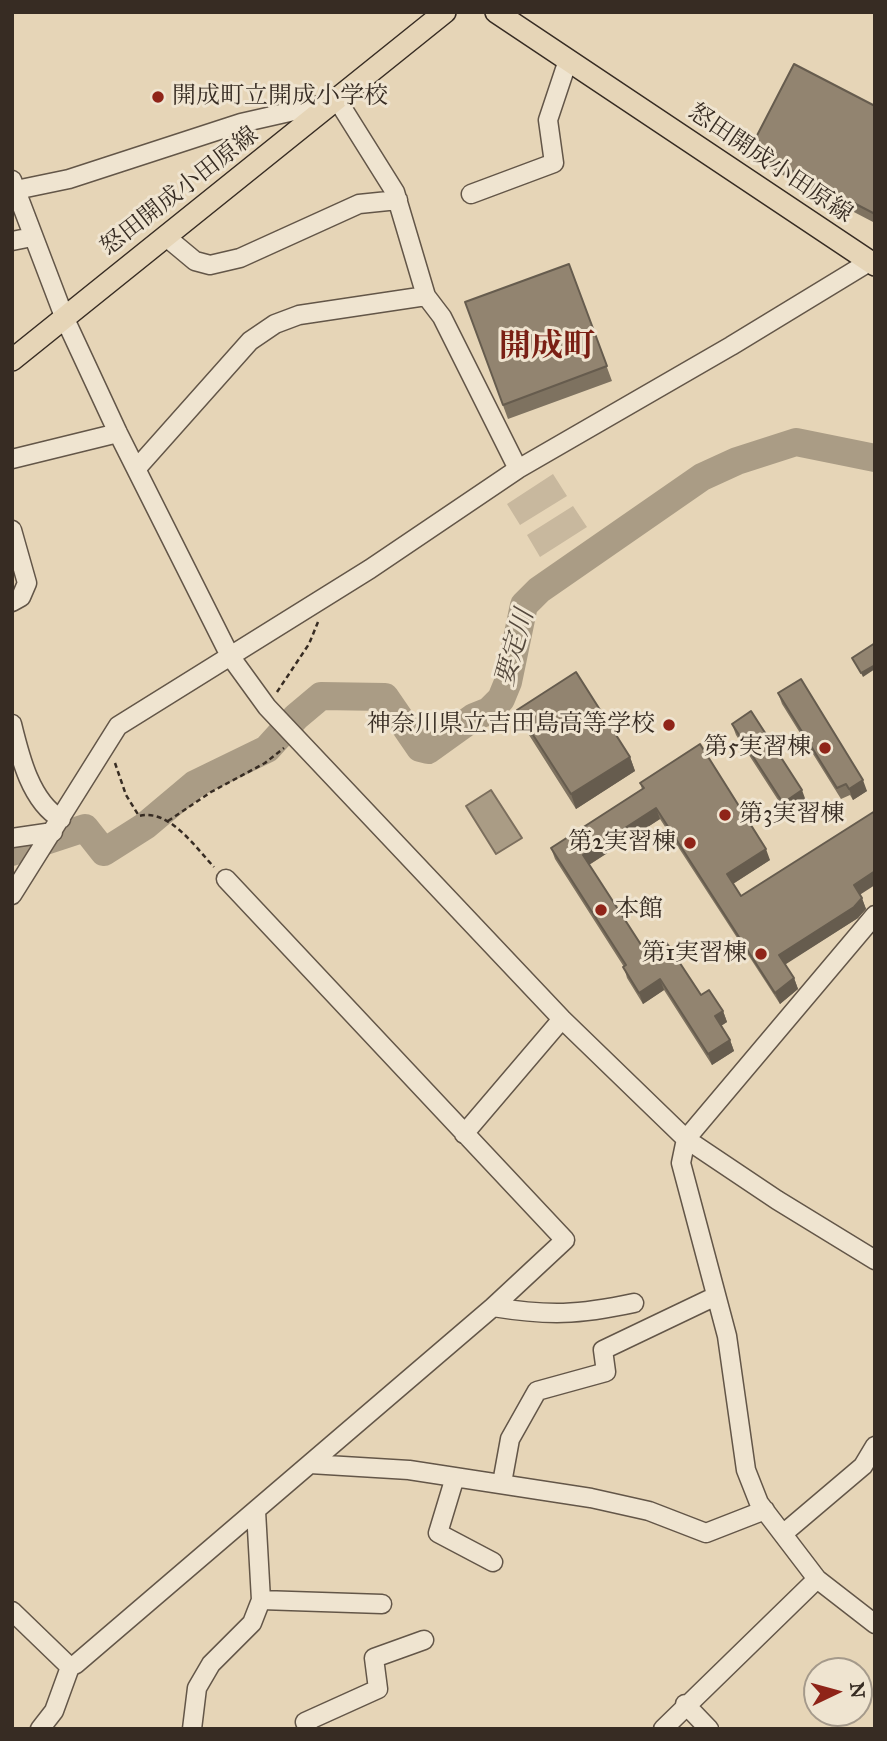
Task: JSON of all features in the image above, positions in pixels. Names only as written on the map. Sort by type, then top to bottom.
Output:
[{"type":"main road","name":"怒田開成小田原線","points":[[12,360],[338,101],[445,12]]},
{"type":"main road","name":"怒田開成小田原線","points":[[496,12],[873,262]]},
{"type":"street","points":[[471,194],[554,163],[548,120],[568,60]]},
{"type":"street","points":[[518,469],[442,317],[426,296],[398,200],[338,101],[241,123],[69,178],[14,185],[65,319],[118,433],[230,656],[267,707],[562,1019],[686,1139],[777,1200],[875,1260]]},
{"type":"street","points":[[166,236],[195,261],[210,265],[240,258],[359,204],[398,200]]},
{"type":"street","points":[[12,241],[32,237]]},
{"type":"street","points":[[12,895],[118,726],[324,599],[518,469],[873,262]]},
{"type":"street","points":[[137,468],[250,341],[275,324],[299,315],[426,296]]},
{"type":"street","points":[[12,459],[118,433]]},
{"type":"street","points":[[12,530],[27,583],[21,597],[12,602]]},
{"type":"street","points":[[12,724],[20,756],[45,810],[57,826]]},
{"type":"street","points":[[12,838],[57,826]]},
{"type":"street","points":[[40,1729],[54,1711],[71,1667],[493,1307],[565,1240],[226,879]]},
{"type":"street","points":[[875,915],[686,1139],[681,1163],[727,1336],[746,1470],[759,1503],[817,1579],[875,1624]]},
{"type":"street","points":[[464,1134],[562,1019]]},
{"type":"street","points":[[502,1483],[510,1439],[537,1391],[606,1372],[603,1350],[716,1296]]},
{"type":"street","points":[[493,1307],[543,1315],[591,1312],[634,1303]]},
{"type":"street","points":[[784,1533],[863,1466],[875,1446]]},
{"type":"street","points":[[310,1464],[409,1470],[502,1483],[649,1511],[706,1533],[765,1510]]},
{"type":"street","points":[[455,1477],[438,1533],[493,1562]]},
{"type":"street","points":[[192,1729],[198,1688],[211,1664],[253,1623],[261,1600],[256,1511]]},
{"type":"street","points":[[663,1729],[685,1704],[817,1579]]},
{"type":"street","points":[[261,1600],[382,1604]]},
{"type":"street","points":[[12,1611],[71,1667]]},
{"type":"street","points":[[307,1729],[305,1722],[378,1689],[374,1658],[424,1640]]},
{"type":"street","points":[[685,1704],[709,1729]]},
{"type":"path","points":[[267,707],[315,634],[324,599]]},
{"type":"path","points":[[168,821],[211,792],[265,763],[290,731]]},
{"type":"path","points":[[108,743],[126,795],[139,816],[153,815],[168,821],[226,879]]},
{"type":"shaded area","points":[[553,474],[567,496],[520,525],[507,504]]},
{"type":"shaded area","points":[[573,506],[587,527],[540,557],[527,535]]},
{"type":"shaded area","points":[[491,790],[522,838],[496,854],[466,806]]},
{"type":"building","points":[[794,64],[875,106],[875,214],[750,149]]},
{"type":"building","points":[[569,264],[607,366],[503,405],[465,302]]},
{"type":"building","points":[[875,643],[875,665],[861,673],[852,658]]},
{"type":"building","points":[[576,672],[630,757],[571,794],[517,710]]},
{"type":"building","name":"第5実習棟","points":[[801,679],[863,780],[849,789],[846,784],[837,788],[778,693]]},
{"type":"building","points":[[751,711],[802,790],[783,803],[732,724]]},
{"type":"building","points":[[700,744],[766,849],[727,874],[741,896],[875,811],[875,871],[854,885],[862,898],[854,907],[779,955],[794,978],[775,993],[656,808],[583,855],[647,954],[666,942],[701,995],[709,990],[723,1011],[715,1016],[730,1040],[708,1054],[660,979],[639,993],[623,967],[626,965],[551,848],[644,788],[640,783]]},
{"type":"waterway","name":"要定川","points":[[12,852],[85,828],[104,852],[145,826],[195,784],[267,749],[296,717],[321,696],[385,697],[420,748],[428,750],[474,717],[489,711],[501,699],[508,682],[524,605],[539,590],[702,477],[737,461],[796,442],[875,458]]},
{"type":"place","name":"開成町立開成小学校","points":[[158,97]]},
{"type":"place","name":"神奈川県立吉田島高等学校","points":[[669,725]]},
{"type":"place","name":"第5実習棟","points":[[825,748]]},
{"type":"place","name":"第3実習棟","points":[[725,815]]},
{"type":"place","name":"第2実習棟","points":[[690,843]]},
{"type":"place","name":"本館","points":[[601,910]]},
{"type":"place","name":"第1実習棟","points":[[761,954]]},
{"type":"district","name":"開成町","points":[[547,348]]}]
